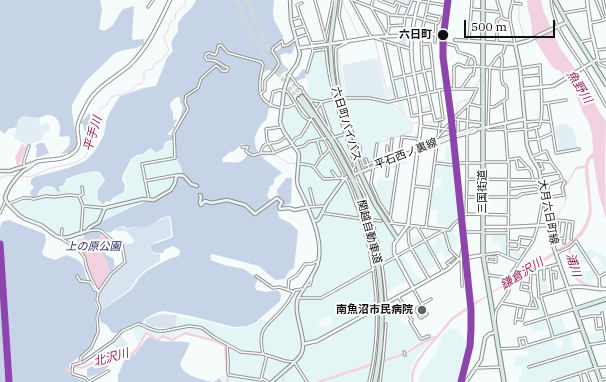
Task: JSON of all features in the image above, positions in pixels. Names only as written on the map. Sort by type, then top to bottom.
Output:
[{"type":"highway","name":"六日町バイパス","points":[[336,0],[332,19],[330,44],[335,91],[360,172],[375,204],[397,238]]},
{"type":"highway","name":"三国街道","points":[[484,0],[483,42],[485,67],[483,107],[483,255],[504,382]]},
{"type":"highway","points":[[555,0],[606,84]]},
{"type":"highway","name":"関越自動車道","points":[[300,98],[350,172],[367,224],[377,272],[380,321],[378,359],[374,382]]},
{"type":"highway","points":[[601,381],[575,308],[606,299]]},
{"type":"main road","points":[[272,382],[300,356],[303,350],[296,304],[319,260],[314,221],[298,186],[299,156],[282,128],[280,119],[284,90],[300,54],[291,20],[290,0]]},
{"type":"main road","points":[[455,40],[515,44],[529,40],[567,22]]},
{"type":"main road","name":"大月六日町線","points":[[515,44],[520,68],[526,140],[532,157],[540,169],[542,190],[545,198],[549,225],[556,254],[575,308]]},
{"type":"main road","points":[[457,134],[483,128]]},
{"type":"main road","name":"平石西ノ裏線","points":[[344,178],[450,136]]},
{"type":"main road","points":[[0,171],[10,171],[36,162]]},
{"type":"main road","points":[[36,162],[19,175],[8,191],[6,200],[8,204],[24,219],[41,225],[61,238],[69,238],[87,231],[99,222],[105,208],[143,199],[154,200],[171,190],[177,175],[184,176],[191,184],[197,186]]},
{"type":"main road","points":[[314,221],[318,220],[344,178]]},
{"type":"main road","points":[[200,195],[201,205],[205,202],[211,203],[227,200],[240,205],[245,205],[255,214],[277,198],[282,202],[279,207],[280,209],[289,208],[295,210],[308,206]]},
{"type":"main road","points":[[466,382],[482,356],[485,338],[489,334],[496,332]]},
{"type":"street","points":[[148,7],[153,0]]},
{"type":"street","points":[[36,162],[64,159],[75,152],[79,147],[80,142],[78,124],[87,104],[94,94],[131,63],[149,42],[170,0]]},
{"type":"street","points":[[315,0],[326,34]]},
{"type":"street","points":[[302,4],[297,5],[311,44],[325,41],[331,13],[332,0]]},
{"type":"street","points":[[341,0],[338,14],[348,41]]},
{"type":"street","points":[[352,0],[388,14],[415,17],[436,23]]},
{"type":"street","points":[[352,0],[372,37],[412,49]]},
{"type":"street","points":[[373,0],[371,7],[386,36]]},
{"type":"street","points":[[379,0],[394,6],[396,2],[409,7]]},
{"type":"street","points":[[403,35],[405,17],[413,0],[428,1],[444,5]]},
{"type":"street","points":[[419,0],[415,17],[412,49],[421,124],[408,225],[397,238],[394,244],[394,249],[396,257],[413,288],[422,305],[425,311],[418,313],[416,311],[417,308],[422,305],[431,299]]},
{"type":"street","points":[[469,40],[472,0]]},
{"type":"street","points":[[497,0],[502,17],[510,20]]},
{"type":"street","points":[[513,0],[510,20],[515,44]]},
{"type":"street","points":[[551,0],[557,27],[584,68],[606,106]]},
{"type":"street","points":[[586,0],[599,64],[606,67]]},
{"type":"street","points":[[590,23],[605,19],[596,0]]},
{"type":"street","points":[[603,0],[606,14]]},
{"type":"street","points":[[428,1],[421,35],[422,63],[435,121],[443,119],[439,90]]},
{"type":"street","points":[[513,3],[519,4]]},
{"type":"street","points":[[396,16],[400,4]]},
{"type":"street","points":[[471,9],[500,12]]},
{"type":"street","points":[[562,13],[588,9]]},
{"type":"street","points":[[388,14],[389,26],[384,41],[397,100]]},
{"type":"street","points":[[426,14],[440,17],[438,23],[436,23],[435,42]]},
{"type":"street","points":[[291,20],[301,17]]},
{"type":"street","points":[[497,42],[497,20],[502,17]]},
{"type":"street","points":[[389,26],[404,25]]},
{"type":"street","points":[[293,29],[304,26]]},
{"type":"street","points":[[260,94],[265,90],[266,81],[279,64],[272,51],[273,48],[282,41],[283,46],[288,45],[296,38],[308,34]]},
{"type":"street","points":[[299,48],[372,37],[435,34]]},
{"type":"street","points":[[580,42],[594,39]]},
{"type":"street","points":[[348,41],[336,48],[336,75],[341,98],[355,141],[360,147],[360,154],[364,166],[373,163]]},
{"type":"street","points":[[489,107],[494,107],[507,98],[508,89],[502,83],[501,68],[502,56],[506,43]]},
{"type":"street","points":[[398,44],[412,116],[433,112]]},
{"type":"street","points":[[422,44],[430,44],[435,91]]},
{"type":"street","points":[[448,44],[456,46],[458,52],[470,56],[475,60],[473,75],[471,75],[462,88]]},
{"type":"street","points":[[149,200],[142,164],[174,158],[173,136],[188,109],[185,102],[186,96],[198,88],[201,79],[215,66],[218,66],[222,71],[228,71],[228,68],[218,61],[207,60],[205,57],[208,53],[215,55],[217,54],[218,46],[221,45],[228,53],[261,62],[263,65],[260,82],[260,94],[265,103],[270,106],[281,108],[295,104]]},
{"type":"street","points":[[307,72],[313,51],[312,48]]},
{"type":"street","points":[[313,51],[326,49],[330,83],[355,166],[350,172]]},
{"type":"street","points":[[596,50],[606,49]]},
{"type":"street","points":[[466,67],[470,56]]},
{"type":"street","points":[[454,88],[454,67],[458,64],[466,67],[475,66],[485,67],[490,67],[501,68],[520,68],[539,64],[542,121],[539,127],[488,130],[490,67],[497,57],[502,56]]},
{"type":"street","points":[[522,89],[553,86],[593,62],[606,60]]},
{"type":"street","points":[[392,79],[433,69]]},
{"type":"street","points":[[290,75],[299,87],[302,88],[302,92],[313,104],[315,112],[330,131]]},
{"type":"street","points":[[521,77],[540,75]]},
{"type":"street","points":[[341,98],[369,98],[388,102],[439,90],[454,88],[477,89],[474,98],[453,119],[483,123]]},
{"type":"street","points":[[270,106],[273,92],[284,90],[294,100],[304,118],[308,120],[311,118]]},
{"type":"street","points":[[310,100],[321,102],[334,99]]},
{"type":"street","points":[[542,104],[566,100]]},
{"type":"street","points":[[504,101],[505,130],[509,163],[508,257]]},
{"type":"street","points":[[315,112],[321,102]]},
{"type":"street","points":[[321,102],[330,131],[350,172],[355,174],[372,220],[382,264],[384,304],[443,272],[455,261],[460,259],[498,253],[519,262]]},
{"type":"street","points":[[548,103],[556,153],[579,149]]},
{"type":"street","points":[[468,105],[483,107]]},
{"type":"street","points":[[467,130],[468,105]]},
{"type":"street","points":[[311,118],[325,138],[343,174],[362,219],[371,250],[376,288],[377,328],[369,382]]},
{"type":"street","points":[[242,147],[248,147],[246,151],[251,155],[256,156],[261,153],[274,153],[292,144],[296,138],[301,136],[311,118]]},
{"type":"street","points":[[458,120],[457,134],[455,134],[455,137],[475,132],[476,130]]},
{"type":"street","points":[[483,128],[505,123],[525,121],[551,122]]},
{"type":"street","points":[[438,137],[440,123]]},
{"type":"street","points":[[435,141],[450,123]]},
{"type":"street","points":[[421,124],[439,129],[451,130],[451,138],[437,144],[429,145]]},
{"type":"street","points":[[274,153],[268,143],[266,129],[282,128]]},
{"type":"street","points":[[457,134],[474,128],[476,130]]},
{"type":"street","points":[[536,128],[541,153]]},
{"type":"street","points":[[526,140],[539,139],[553,133]]},
{"type":"street","points":[[333,137],[345,134]]},
{"type":"street","points":[[466,214],[467,134]]},
{"type":"street","points":[[261,153],[263,147],[268,143],[279,142],[287,136]]},
{"type":"street","points":[[390,218],[402,136],[419,139]]},
{"type":"street","points":[[429,145],[435,141],[450,136]]},
{"type":"street","points":[[295,148],[304,146],[308,142],[325,138]]},
{"type":"street","points":[[387,176],[392,139]]},
{"type":"street","points":[[317,140],[322,157]]},
{"type":"street","points":[[377,144],[371,183],[379,202],[393,223]]},
{"type":"street","points":[[426,227],[437,144]]},
{"type":"street","points":[[25,167],[24,161],[29,146]]},
{"type":"street","points":[[387,146],[387,152],[391,153]]},
{"type":"street","points":[[315,167],[330,149]]},
{"type":"street","points":[[532,157],[546,151],[562,180],[565,182],[562,187],[564,195],[545,198]]},
{"type":"street","points":[[516,158],[518,169],[529,168]]},
{"type":"street","points":[[435,163],[452,166],[467,163],[508,161],[520,158],[529,168],[537,186],[542,190]]},
{"type":"street","points":[[366,159],[369,168]]},
{"type":"street","points":[[540,161],[543,168],[540,169]]},
{"type":"street","points":[[535,162],[551,162]]},
{"type":"street","points":[[299,164],[308,164],[315,167],[324,179],[344,178]]},
{"type":"street","points":[[332,171],[337,178]]},
{"type":"street","points":[[467,179],[534,180],[559,173]]},
{"type":"street","points":[[145,181],[177,175]]},
{"type":"street","points":[[467,197],[520,196],[522,194],[548,189],[549,184],[562,180]]},
{"type":"street","points":[[413,186],[431,188]]},
{"type":"street","points":[[509,190],[537,186]]},
{"type":"street","points":[[79,196],[82,194],[82,188]]},
{"type":"street","points":[[310,190],[314,206]]},
{"type":"street","points":[[494,325],[496,311],[509,291],[508,278],[534,239],[538,225],[542,190]]},
{"type":"street","points":[[8,204],[23,198],[34,199],[46,196],[79,196]]},
{"type":"street","points":[[79,196],[83,206],[81,234]]},
{"type":"street","points":[[0,213],[6,200]]},
{"type":"street","points":[[83,206],[105,208]]},
{"type":"street","points":[[308,206],[326,206]]},
{"type":"street","points":[[322,213],[362,219]]},
{"type":"street","points":[[390,222],[449,230],[466,214],[509,215]]},
{"type":"street","points":[[460,219],[463,246],[460,259],[462,286]]},
{"type":"street","points":[[548,219],[573,222],[571,239]]},
{"type":"street","points":[[372,220],[380,221]]},
{"type":"street","points":[[560,221],[558,239],[565,238]]},
{"type":"street","points":[[564,243],[567,222]]},
{"type":"street","points":[[482,226],[508,227],[549,225]]},
{"type":"street","points":[[414,226],[408,230],[409,242],[429,280]]},
{"type":"street","points":[[418,226],[443,272]]},
{"type":"street","points":[[62,229],[61,238],[78,250],[85,258],[90,279],[98,291]]},
{"type":"street","points":[[80,362],[81,357],[91,348],[98,332],[97,317],[100,308],[97,297],[98,291],[111,274],[125,262],[122,245],[112,240],[101,230],[87,231]]},
{"type":"street","points":[[380,266],[444,230]]},
{"type":"street","points":[[444,230],[450,250],[460,259]]},
{"type":"street","points":[[466,232],[508,233]]},
{"type":"street","points":[[519,246],[520,237],[534,239]]},
{"type":"street","points":[[508,241],[519,242]]},
{"type":"street","points":[[556,254],[569,247],[576,241],[599,276],[600,290]]},
{"type":"street","points":[[318,244],[324,244]]},
{"type":"street","points":[[508,248],[518,249],[519,246],[526,247],[528,249]]},
{"type":"street","points":[[487,257],[492,257],[496,257],[496,262],[487,261],[487,257]]},
{"type":"street","points":[[451,266],[447,263],[454,258]]},
{"type":"street","points":[[288,289],[289,280],[297,275],[305,264],[311,264],[319,260]]},
{"type":"street","points":[[553,337],[540,297],[537,273],[538,269],[560,264]]},
{"type":"street","points":[[550,266],[552,293]]},
{"type":"street","points":[[544,267],[544,279]]},
{"type":"street","points":[[298,298],[321,298],[374,269]]},
{"type":"street","points":[[551,272],[556,272],[556,278]]},
{"type":"street","points":[[501,303],[537,308],[530,291],[531,273],[537,273]]},
{"type":"street","points":[[599,276],[606,273]]},
{"type":"street","points":[[486,275],[508,278]]},
{"type":"street","points":[[77,276],[80,281],[90,282],[95,290],[98,291]]},
{"type":"street","points":[[256,276],[273,288],[279,287],[294,292]]},
{"type":"street","points":[[530,285],[522,283],[521,289],[530,291]]},
{"type":"street","points":[[533,299],[578,286],[600,290],[606,289]]},
{"type":"street","points":[[263,354],[260,340],[266,323],[285,306],[294,292],[298,289],[304,288]]},
{"type":"street","points":[[398,296],[412,320],[410,321],[421,339],[429,336]]},
{"type":"street","points":[[529,308],[533,299]]},
{"type":"street","points":[[515,323],[518,306]]},
{"type":"street","points":[[516,319],[522,320],[525,307]]},
{"type":"street","points":[[525,324],[575,308]]},
{"type":"street","points":[[303,344],[317,341],[376,309]]},
{"type":"street","points":[[529,367],[606,341],[602,313]]},
{"type":"street","points":[[595,316],[597,329],[604,328]]},
{"type":"street","points":[[578,319],[602,316]]},
{"type":"street","points":[[108,371],[89,382],[85,378],[75,376],[72,372],[73,365],[83,362],[111,342],[122,332],[138,324],[157,331],[189,326],[202,328],[241,352],[263,354],[285,361],[294,362],[307,382]]},
{"type":"street","points":[[380,382],[386,324],[383,325]]},
{"type":"street","points":[[498,349],[521,347],[582,328]]},
{"type":"street","points":[[521,347],[519,339],[525,338],[527,345]]},
{"type":"street","points":[[228,345],[228,375],[261,380],[265,379],[268,382]]},
{"type":"street","points":[[261,380],[267,356]]},
{"type":"street","points":[[476,368],[501,366]]},
{"type":"street","points":[[552,382],[596,368],[606,368]]},
{"type":"street","points":[[586,371],[590,381]]},
{"type":"street","points":[[580,373],[582,382]]},
{"type":"street","points":[[601,381],[606,379]]},
{"type":"shaded area","points":[[380,0],[410,0],[408,6],[396,1],[393,4]]},
{"type":"shaded area","points":[[326,49],[330,83],[355,166],[353,169],[307,94],[308,85],[306,77],[313,51]]},
{"type":"shaded area","points":[[337,51],[339,51],[346,97],[342,97]]},
{"type":"shaded area","points":[[378,58],[387,100],[369,97],[347,97],[342,65]]},
{"type":"shaded area","points":[[403,76],[406,87],[401,89],[402,96],[389,96],[387,87],[398,85],[396,78]]},
{"type":"shaded area","points":[[284,90],[294,100],[304,118],[308,120],[311,119],[343,174],[342,178],[345,178],[351,190],[370,250],[375,288],[376,329],[373,363],[314,382],[224,382],[219,376],[228,375],[228,345],[214,337],[212,339],[184,331],[171,338],[166,335],[161,335],[158,338],[154,338],[149,332],[145,332],[140,341],[136,341],[132,326],[142,325],[146,319],[146,327],[151,330],[164,331],[176,329],[178,317],[212,322],[221,327],[226,326],[228,329],[243,328],[255,324],[261,319],[267,323],[285,306],[295,290],[303,289],[317,267],[319,250],[314,221],[298,185],[298,152],[284,132],[280,122]],"holes":[[[341,308],[329,315],[333,323],[322,328],[318,321],[316,322]]]},
{"type":"shaded area","points":[[341,98],[369,98],[388,102],[398,109],[402,117],[411,123],[410,132],[376,143],[372,163],[364,166],[360,154],[360,148],[356,143]]},
{"type":"shaded area","points":[[403,99],[407,117],[398,107],[397,100]]},
{"type":"shaded area","points":[[432,104],[433,112],[421,114],[421,107]]},
{"type":"shaded area","points":[[22,116],[38,118],[41,125],[48,122],[51,130],[44,132],[41,140],[27,145],[14,138],[18,121]]},
{"type":"shaded area","points":[[559,124],[567,124],[574,130],[576,148],[569,151],[559,151],[555,127],[559,126]]},
{"type":"shaded area","points":[[168,142],[173,142],[175,158],[180,165],[180,175],[173,188],[154,200],[145,199],[112,217],[87,225],[87,231],[69,237],[56,236],[46,228],[25,219],[8,204],[23,198],[36,199],[39,192],[47,187],[53,188],[57,193],[60,193],[60,187],[66,186],[66,181],[84,173],[91,172],[101,173],[100,175],[104,180],[96,190],[98,202],[105,208],[113,206],[114,199],[126,191],[127,185],[124,178],[131,160],[150,149],[156,154],[163,151],[165,149],[165,144]]},
{"type":"shaded area","points":[[447,145],[453,146],[459,220],[453,228],[455,230],[453,235],[462,234],[462,237],[459,237],[455,250],[449,245],[452,253],[445,257],[442,252],[431,258],[435,266],[425,271],[413,248],[420,245],[422,248],[428,245],[429,247],[437,242],[429,228],[437,229],[439,233],[437,235],[440,240],[445,238],[445,234],[448,230],[444,230],[445,225],[436,224],[438,211],[429,210],[431,187],[441,188],[442,179],[433,178],[434,168],[443,169],[444,165],[435,163],[435,159],[444,160]]},
{"type":"shaded area","points":[[407,154],[406,165],[398,163],[397,168],[388,167],[387,171],[378,170],[379,164]]},
{"type":"shaded area","points":[[378,179],[396,181],[390,219],[375,194]]},
{"type":"shaded area","points":[[366,199],[370,200],[392,236],[392,239],[395,241],[396,257],[402,253],[411,269],[423,282],[413,288],[409,280],[385,293],[379,246]]},
{"type":"shaded area","points":[[503,227],[509,227],[508,253],[511,253],[511,251],[522,253],[525,250],[526,252],[519,262],[505,255],[499,242],[493,244],[493,233],[503,233]]},
{"type":"shaded area","points":[[418,235],[422,242],[412,247],[409,239]]},
{"type":"shaded area","points":[[580,247],[584,253],[592,249],[606,257],[606,267],[604,268],[606,273],[603,274],[599,268],[603,265],[597,256],[580,266],[585,274],[593,268],[599,277],[592,278],[593,286],[580,282],[575,275],[571,253]]},
{"type":"shaded area","points":[[547,279],[549,293],[542,295],[540,280]]},
{"type":"shaded area","points":[[394,298],[405,315],[399,318],[403,325],[406,324],[410,329],[414,327],[420,339],[406,351],[383,359],[386,303]]},
{"type":"shaded area","points":[[537,298],[540,308],[544,307],[549,322],[562,318],[567,333],[570,332],[576,352],[578,351],[581,357],[591,354],[596,368],[575,375],[577,382],[519,382],[519,377],[522,376],[521,366],[515,366],[514,357],[519,357],[519,354],[525,356],[529,355],[526,345],[553,337],[549,323],[545,324],[546,328],[533,332],[530,322],[540,319],[534,299]],"holes":[[[560,335],[564,345],[557,348],[553,337]]]},
{"type":"shaded area","points":[[606,300],[606,312],[582,313],[581,308]]},
{"type":"shaded area","points":[[606,326],[606,342],[597,344],[595,339],[586,340],[584,335],[604,331],[604,327]]},
{"type":"shaded area","points":[[451,328],[458,330],[468,344],[460,382],[418,382],[420,376],[436,353],[442,336]]},
{"type":"shaded area","points":[[121,335],[129,345],[120,353],[111,343]]},
{"type":"shaded area","points":[[431,340],[417,356],[413,364],[409,382],[380,382],[383,362],[405,355],[426,341]]},
{"type":"shaded area","points":[[115,348],[116,354],[102,358],[100,353]]},
{"type":"shaded area","points":[[372,365],[369,382],[322,382]]},
{"type":"green space","points":[[0,0],[100,0],[102,10],[99,29],[105,31],[113,25],[123,9],[134,6],[133,40],[144,39],[144,44],[136,48],[115,53],[85,82],[72,105],[77,144],[70,152],[60,154],[69,146],[70,139],[69,136],[61,137],[59,134],[60,125],[51,115],[46,115],[39,118],[23,116],[18,121],[17,127],[8,129],[5,134],[0,130]]},
{"type":"green space","points":[[196,0],[274,0],[274,20],[283,36],[282,40],[274,47],[274,49],[277,51],[281,47],[289,46],[293,43],[295,45],[292,53],[280,55],[282,63],[288,71],[284,71],[279,77],[269,70],[265,71],[260,78],[260,94],[269,107],[267,119],[261,124],[255,139],[257,151],[281,172],[281,174],[275,178],[273,185],[270,186],[267,196],[269,199],[273,200],[278,198],[277,190],[286,178],[292,178],[291,203],[278,208],[278,212],[280,218],[288,222],[298,231],[294,268],[289,271],[285,279],[275,280],[259,266],[212,254],[210,256],[211,260],[224,265],[244,269],[258,279],[255,285],[256,290],[266,292],[278,290],[281,295],[280,301],[256,322],[247,326],[234,327],[165,311],[158,312],[146,318],[142,323],[132,325],[118,333],[112,333],[107,325],[100,322],[99,314],[102,310],[131,290],[140,277],[148,270],[171,258],[179,256],[180,250],[173,246],[164,250],[163,253],[155,253],[150,249],[151,245],[173,236],[171,218],[169,216],[146,227],[135,226],[127,229],[124,226],[117,227],[110,233],[98,228],[89,230],[88,227],[89,225],[108,219],[145,201],[152,202],[168,194],[174,189],[177,178],[182,174],[175,155],[176,143],[172,140],[165,142],[163,149],[156,153],[150,148],[143,154],[137,155],[131,159],[122,177],[125,185],[124,192],[113,198],[110,202],[106,201],[103,205],[98,200],[97,191],[105,180],[100,172],[87,172],[66,179],[64,185],[59,187],[60,192],[58,193],[54,187],[46,186],[39,191],[37,196],[33,198],[30,192],[34,187],[31,184],[31,180],[34,177],[68,168],[85,161],[95,151],[104,135],[106,122],[110,112],[120,96],[144,88],[156,86],[167,58],[173,51],[172,43],[178,32],[178,24]],"holes":[[[177,97],[180,98],[182,109],[178,130],[175,130],[172,135],[168,135],[167,134],[175,127],[174,125],[177,119],[173,120],[173,113],[170,106],[171,102]],[[242,144],[245,145],[249,151],[244,159],[238,162],[223,162],[222,159]]]},
{"type":"green space","points":[[400,35],[407,35],[406,47],[399,45]]},
{"type":"green space","points":[[303,69],[306,73],[305,78],[296,81],[293,78],[298,76]]},
{"type":"green space","points":[[90,113],[92,122],[90,139],[86,137],[81,122]]},
{"type":"green space","points":[[39,143],[44,143],[49,153],[37,158],[37,148],[35,146]]},
{"type":"green space","name":"上の原公園","points":[[167,217],[170,219],[171,236],[156,242],[149,248],[154,254],[160,254],[160,261],[138,277],[130,289],[100,311],[97,300],[99,292],[90,279],[85,258],[78,249],[77,239],[83,238],[84,233],[92,231],[99,230],[105,232],[117,242],[118,247],[106,250],[106,255],[113,258],[116,269],[125,262],[122,245],[125,243],[133,243],[134,240],[126,231],[115,231],[117,227],[123,227],[127,230],[135,226],[145,227]]},
{"type":"green space","points":[[9,220],[45,234],[46,241],[42,253],[44,256],[55,260],[66,255],[78,260],[83,265],[90,284],[96,294],[95,301],[98,310],[95,317],[96,331],[90,348],[70,364],[69,372],[73,376],[86,382],[0,382],[0,228],[2,222]]},
{"type":"green space","name":"上の原公園","points":[[99,230],[103,233],[97,240],[97,246],[93,247],[90,240],[84,238],[84,234]]},
{"type":"green space","points":[[107,237],[113,242],[113,249],[105,249]]},
{"type":"green space","points":[[102,252],[106,255],[113,258],[114,264],[111,271],[109,270],[108,264]]},
{"type":"green space","points":[[160,314],[177,315],[176,329],[171,330],[170,328],[146,326],[146,319]]},
{"type":"green space","points":[[150,337],[159,341],[190,343],[180,364],[182,368],[185,372],[194,377],[213,382],[118,382],[118,375],[124,361],[135,354],[147,338]]},
{"type":"green space","points":[[110,361],[111,364],[103,371],[94,376],[87,377],[87,369],[92,366],[96,369],[101,363]]},
{"type":"green space","points":[[220,378],[222,382],[213,382]]},
{"type":"water","name":"魚野川","points":[[527,0],[541,0],[543,10],[560,48],[581,77],[600,113],[606,121],[606,219],[599,195],[593,158],[588,166],[592,212],[589,223],[583,234],[575,242],[553,254],[473,306],[472,303],[486,296],[573,239],[586,222],[588,214],[589,205],[585,168],[577,168],[565,188],[567,199],[565,201],[564,187],[576,167],[585,165],[587,158],[593,152],[592,134],[574,89],[560,71],[555,69],[550,64],[532,34]]},
{"type":"water","points":[[22,144],[27,147],[19,165],[17,165],[15,157]]},
{"type":"water","points":[[103,234],[107,237],[107,243],[101,254],[107,263],[108,272],[105,281],[98,289],[91,277],[86,263],[86,257],[79,248],[79,240],[87,239],[94,248],[96,248],[98,245],[98,239]]},
{"type":"waterway","name":"平手川","points":[[20,176],[29,177],[48,169],[72,163],[78,161],[87,154],[92,143],[92,130],[101,108],[107,105],[111,97],[131,91],[136,85],[141,84],[144,80],[144,71],[153,69],[154,64],[162,60],[169,50],[164,35],[167,33],[170,22],[175,19],[176,12],[185,5],[185,0]]},
{"type":"waterway","points":[[518,40],[522,40],[524,37],[519,20],[519,0]]},
{"type":"waterway","points":[[343,2],[360,38]]},
{"type":"waterway","points":[[373,38],[375,40],[389,100]]},
{"type":"waterway","points":[[495,61],[505,53],[507,45]]},
{"type":"waterway","points":[[485,75],[489,65],[492,62]]},
{"type":"waterway","points":[[476,87],[481,77]]},
{"type":"waterway","points":[[423,123],[440,121],[457,113],[458,103],[471,98]]},
{"type":"waterway","points":[[390,103],[399,108],[403,116],[412,123]]},
{"type":"waterway","points":[[412,123],[419,123]]},
{"type":"waterway","points":[[366,173],[372,169],[376,144],[411,132],[412,124]]},
{"type":"waterway","points":[[251,156],[258,158],[270,154],[277,156],[288,163],[297,164]]},
{"type":"waterway","points":[[576,169],[585,167]]},
{"type":"waterway","name":"平手川","points":[[0,178],[8,175],[17,176]]},
{"type":"waterway","points":[[319,176],[323,180],[340,179]]},
{"type":"waterway","points":[[557,252],[554,242],[555,226],[566,200]]},
{"type":"waterway","name":"浦川","points":[[567,244],[570,251],[574,275],[583,284],[592,287]]},
{"type":"waterway","name":"鎌倉沢川","points":[[524,273],[557,252]]},
{"type":"waterway","name":"浦川","points":[[599,288],[606,288]]},
{"type":"waterway","name":"北沢川","points":[[412,382],[416,364],[425,351],[452,319],[474,304]]},
{"type":"waterway","name":"北沢川","points":[[66,370],[77,366],[82,368],[92,363],[132,354],[137,349],[146,333],[157,340],[163,336],[172,340],[185,333],[216,341],[225,345],[228,382]]},
{"type":"waterway","name":"北沢川","points":[[318,382],[404,354],[425,341],[436,337]]},
{"type":"waterway","points":[[283,382],[285,371]]},
{"type":"tunnel","points":[[237,0],[255,40],[271,65],[299,99]]},
{"type":"tunnel","points":[[246,0],[266,44],[302,97]]},
{"type":"tunnel","points":[[435,42],[437,44],[448,44]]},
{"type":"tunnel","points":[[197,186],[200,195]]},
{"type":"tunnel","points":[[372,375],[379,373]]},
{"type":"railway","points":[[448,0],[443,39],[443,57],[451,116],[471,310],[470,346],[461,382]]},
{"type":"transit line","points":[[448,0],[443,39],[443,57],[451,116],[471,310],[470,346],[461,382]]},
{"type":"transit line","points":[[0,244],[9,382]]},
{"type":"place","name":"六日町","points":[[443,35]]},
{"type":"place","name":"南魚沼市民病院","points":[[422,310]]}]
